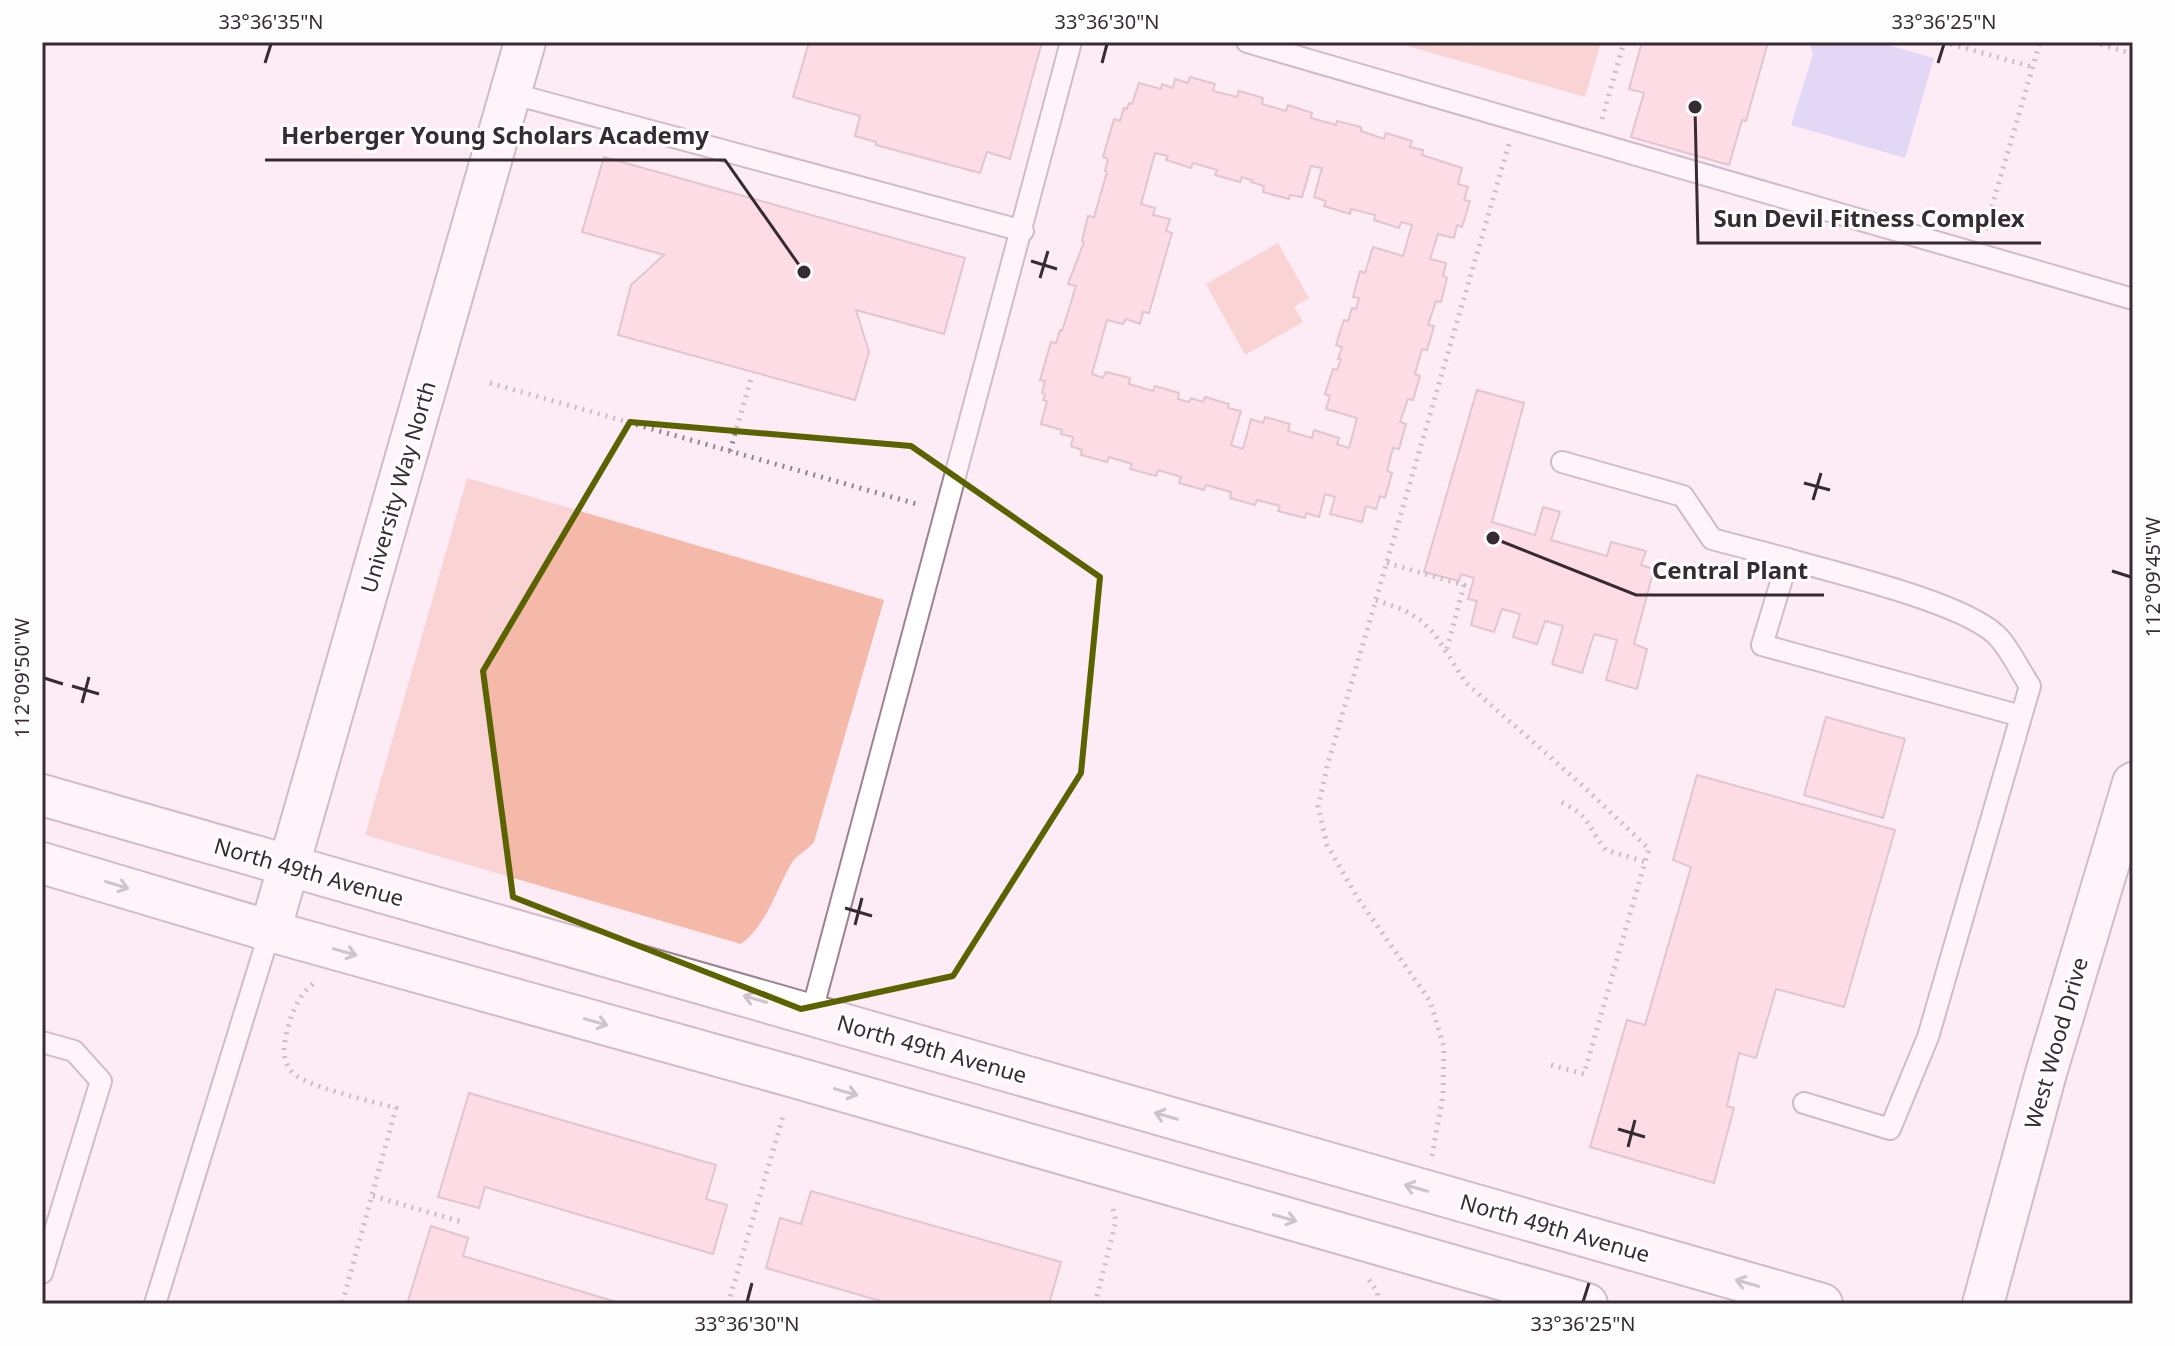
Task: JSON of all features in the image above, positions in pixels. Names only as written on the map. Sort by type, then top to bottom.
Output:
[{"type":"street","name":"University Way North","points":[[270,931],[525,42]]},
{"type":"street","name":"West Wood Drive","points":[[1983,1304],[2046,1073],[2133,783]]},
{"type":"street","name":"North 49th Avenue","points":[[42,795],[1822,1304]]},
{"type":"street","points":[[42,863],[270,931],[1587,1304]]},
{"type":"lane","points":[[811,1015],[1023,231],[1071,42]]},
{"type":"lane","points":[[1247,42],[2133,299]]},
{"type":"lane","points":[[510,93],[1023,231]]},
{"type":"lane","points":[[1562,462],[1683,496],[1712,539],[1934,602],[1974,619],[1999,637],[2030,686],[1928,1037],[1890,1129],[1804,1103]]},
{"type":"lane","points":[[1788,559],[1762,645],[2021,716]]},
{"type":"lane","points":[[155,1304],[270,931]]},
{"type":"lane","points":[[42,1042],[74,1051],[101,1081],[42,1273]]},
{"type":"path","points":[[1595,143],[1624,42]]},
{"type":"path","points":[[1943,42],[2033,67]]},
{"type":"path","points":[[1978,254],[2040,42]]},
{"type":"path","points":[[2093,42],[2133,54]]},
{"type":"path","points":[[1430,1165],[1443,1095],[1444,1047],[1430,1001],[1375,923],[1327,845],[1318,807],[1327,767],[1516,120]]},
{"type":"path","points":[[730,451],[751,379]]},
{"type":"path","points":[[490,383],[947,513]]},
{"type":"path","points":[[1387,563],[1464,585],[1446,650]]},
{"type":"path","points":[[1376,600],[1404,610],[1420,620],[1434,633],[1466,683],[1649,849],[1584,1074],[1551,1065]]},
{"type":"path","points":[[1557,800],[1578,810],[1590,822],[1606,850],[1645,862]]},
{"type":"path","points":[[313,984],[295,1005],[283,1048],[292,1072],[298,1078],[396,1108],[342,1304]]},
{"type":"path","points":[[728,1304],[781,1125]]},
{"type":"path","points":[[373,1196],[462,1222]]},
{"type":"path","points":[[1095,1304],[1112,1246],[1116,1221],[1113,1209]]},
{"type":"path","points":[[1368,1279],[1377,1291],[1379,1304]]},
{"type":"highlighted area","points":[[630,422],[911,446],[1100,577],[1081,773],[953,976],[801,1009],[513,897],[483,671]]},
{"type":"shaded area","points":[[1394,42],[1601,42],[1585,97]]},
{"type":"shaded area","points":[[1278,243],[1309,298],[1294,307],[1303,322],[1245,355],[1206,284]]},
{"type":"shaded area","points":[[467,478],[884,600],[814,842],[793,861],[758,927],[741,944],[365,835]]},
{"type":"water","points":[[1809,42],[1877,42],[1934,58],[1905,158],[1791,125],[1813,54]]},
{"type":"building","points":[[809,42],[1042,42],[1010,159],[987,152],[980,173],[876,145],[876,142],[855,136],[860,116],[793,97]]},
{"type":"building","points":[[1642,42],[1768,42],[1746,121],[1742,120],[1729,165],[1631,137],[1644,93],[1629,89]]},
{"type":"building","points":[[1190,77],[1215,84],[1213,91],[1237,97],[1239,91],[1263,98],[1262,104],[1286,111],[1288,105],[1312,113],[1311,118],[1336,125],[1337,121],[1361,127],[1361,131],[1384,139],[1386,133],[1412,141],[1410,147],[1423,150],[1422,155],[1462,168],[1458,184],[1468,187],[1464,200],[1470,201],[1462,227],[1457,225],[1454,238],[1438,234],[1430,259],[1446,263],[1443,276],[1447,278],[1441,302],[1436,301],[1428,325],[1434,326],[1427,350],[1422,349],[1415,374],[1420,376],[1413,400],[1408,399],[1400,422],[1406,424],[1399,449],[1393,448],[1387,471],[1392,473],[1385,498],[1380,496],[1376,509],[1366,506],[1362,522],[1330,514],[1335,497],[1325,494],[1319,517],[1306,513],[1305,518],[1278,511],[1280,506],[1257,500],[1255,505],[1230,498],[1231,492],[1206,485],[1204,490],[1179,483],[1181,477],[1158,470],[1156,476],[1130,469],[1132,464],[1109,457],[1107,462],[1081,455],[1082,450],[1071,446],[1073,437],[1041,424],[1047,401],[1043,400],[1045,395],[1042,393],[1045,381],[1040,380],[1051,342],[1056,343],[1062,331],[1076,286],[1068,284],[1084,242],[1088,216],[1094,217],[1107,172],[1108,159],[1103,157],[1114,119],[1120,121],[1124,108],[1132,104],[1139,83],[1161,89],[1162,84],[1173,88],[1175,79],[1188,83]],"holes":[[[1155,153],[1168,156],[1166,160],[1191,168],[1193,163],[1217,170],[1215,175],[1240,182],[1242,177],[1252,180],[1264,186],[1263,192],[1289,199],[1290,195],[1302,197],[1311,166],[1322,168],[1314,197],[1326,201],[1324,206],[1350,214],[1351,209],[1375,215],[1374,220],[1399,228],[1401,222],[1412,225],[1403,256],[1373,247],[1365,273],[1360,271],[1353,297],[1359,298],[1356,309],[1352,308],[1348,321],[1344,320],[1336,345],[1342,347],[1338,359],[1341,359],[1337,370],[1333,369],[1325,394],[1330,396],[1326,409],[1357,418],[1349,448],[1337,444],[1339,438],[1314,430],[1312,438],[1288,431],[1290,424],[1265,417],[1263,423],[1251,419],[1243,449],[1231,445],[1241,411],[1228,408],[1229,404],[1205,397],[1203,402],[1191,398],[1189,402],[1178,399],[1179,393],[1155,386],[1153,391],[1129,384],[1130,378],[1106,372],[1103,378],[1092,374],[1107,320],[1123,324],[1126,319],[1140,324],[1143,312],[1149,313],[1172,233],[1166,231],[1170,219],[1153,215],[1155,208],[1141,204]]]},
{"type":"building","points":[[604,157],[965,258],[944,334],[856,310],[869,352],[855,400],[618,335],[631,285],[664,255],[582,232]]},
{"type":"building","points":[[1477,390],[1524,403],[1492,522],[1535,535],[1543,507],[1560,512],[1551,540],[1607,556],[1611,542],[1646,551],[1641,565],[1654,569],[1634,644],[1647,649],[1637,689],[1606,680],[1617,640],[1594,634],[1582,673],[1552,664],[1563,626],[1545,621],[1537,644],[1513,637],[1520,614],[1502,609],[1494,632],[1471,625],[1477,601],[1468,599],[1474,578],[1461,574],[1459,581],[1424,572]]},
{"type":"building","points":[[1826,717],[1905,739],[1883,818],[1804,795]]},
{"type":"building","points":[[1697,775],[1895,830],[1844,1007],[1776,989],[1756,1058],[1739,1053],[1727,1106],[1734,1108],[1714,1183],[1590,1147],[1627,1020],[1645,1025],[1691,867],[1673,860]]},
{"type":"building","points":[[469,1093],[716,1165],[706,1199],[727,1205],[713,1254],[485,1187],[479,1208],[438,1197]]},
{"type":"building","points":[[811,1191],[1061,1262],[1049,1304],[891,1304],[766,1268],[780,1218],[801,1224]]},
{"type":"building","points":[[431,1226],[468,1238],[463,1256],[623,1304],[407,1304]]},
{"type":"place","name":"Sun Devil Fitness Complex","points":[[1695,107]]},
{"type":"place","name":"Herberger Young Scholars Academy","points":[[804,272]]},
{"type":"place","name":"Central Plant","points":[[1493,538]]}]
